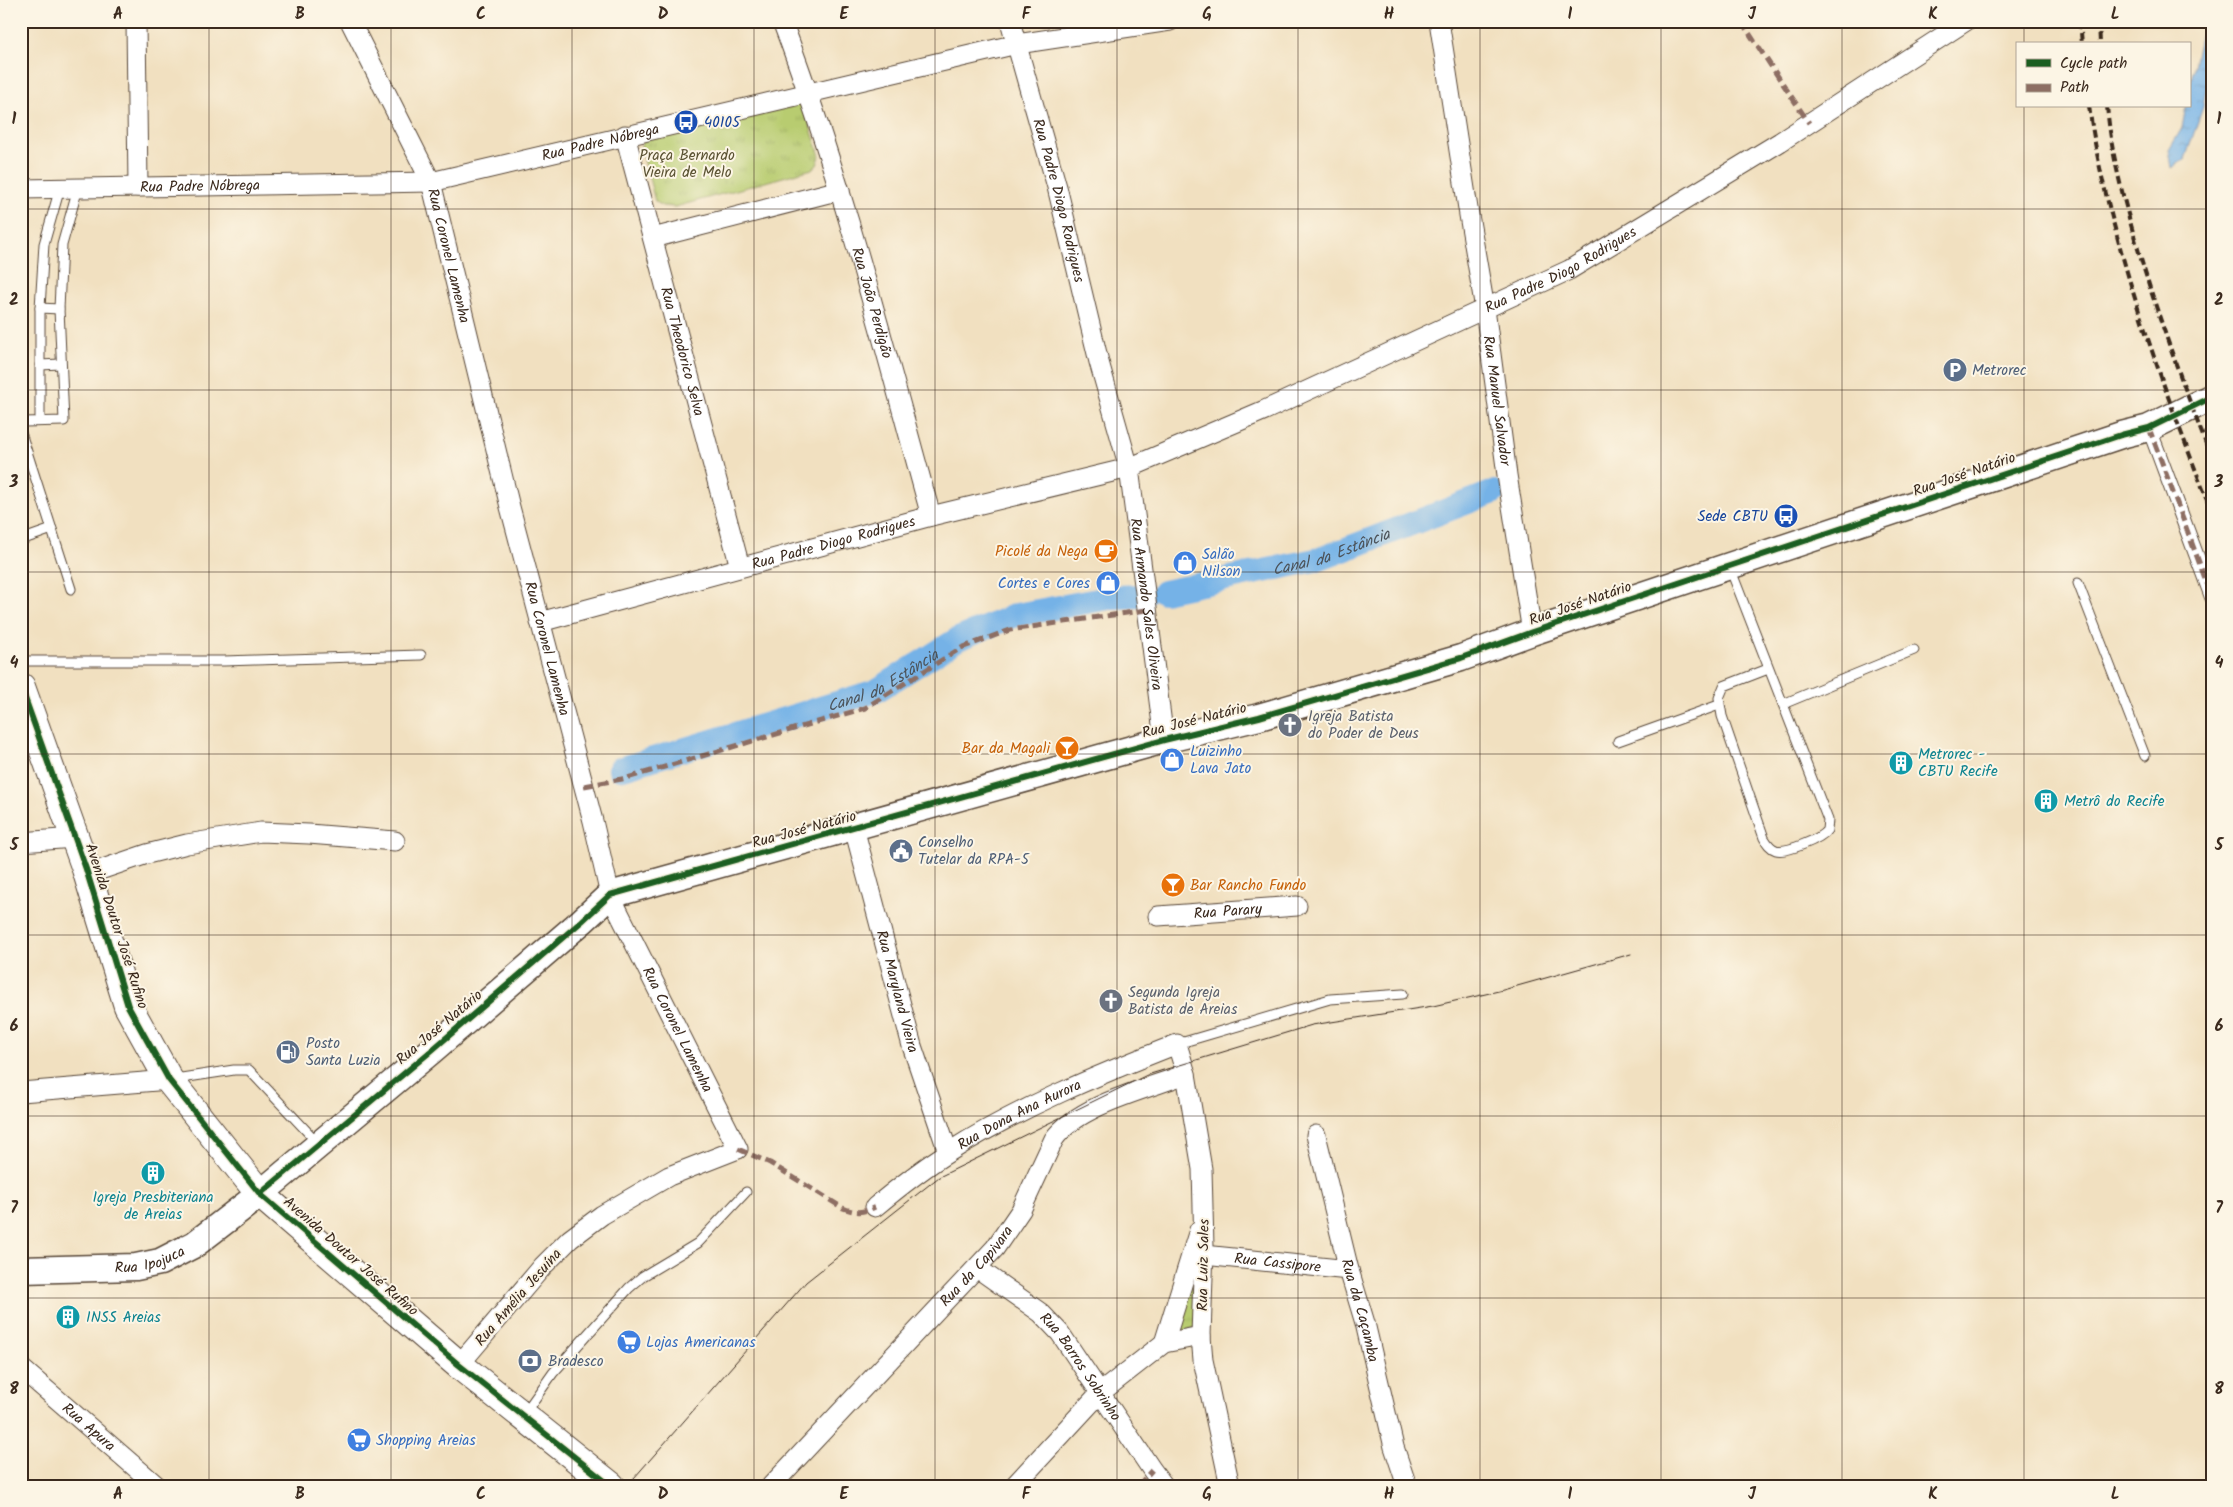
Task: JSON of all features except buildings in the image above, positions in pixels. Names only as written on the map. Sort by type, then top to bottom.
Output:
[{"type":"main road","name":"Rua José Natário","points":[[260,1194],[582,921],[610,895],[1164,740],[1259,717],[1461,658],[1532,632],[2121,435],[2149,428],[2212,397]]},
{"type":"main road","name":"Avenida Doutor José Rufino","points":[[21,687],[88,874],[128,1006],[169,1080],[260,1194],[459,1365],[523,1416],[596,1481]]},
{"type":"main road","name":"Rua Ipojuca","points":[[21,1270],[136,1267],[160,1262],[195,1244],[260,1194]]},
{"type":"street","points":[[136,21],[138,187]]},
{"type":"street","name":"Rua Coronel Lamenha","points":[[350,21],[431,182],[540,622],[593,821],[610,895],[738,1149]]},
{"type":"street","name":"Rua João Perdigão","points":[[782,21],[809,93],[840,190],[931,516]]},
{"type":"street","name":"Rua Padre Diogo Rodrigues","points":[[1010,21],[1057,188],[1099,362],[1129,468]]},
{"type":"street","name":"Rua Padre Nóbrega","points":[[21,189],[431,182],[1017,44],[1170,21]]},
{"type":"street","name":"Rua Manuel Salvador","points":[[1439,21],[1469,215],[1486,309],[1507,475],[1532,632]]},
{"type":"street","name":"Rua Padre Diogo Rodrigues","points":[[540,622],[931,516],[1129,468],[1265,410],[1569,270],[1780,142],[1966,21]]},
{"type":"street","name":"Rua Theodorico Selva","points":[[625,135],[740,567]]},
{"type":"street","points":[[653,238],[840,190]]},
{"type":"street","points":[[2149,428],[2212,598]]},
{"type":"street","name":"Rua Armando Sales Oliveira","points":[[1129,468],[1164,740]]},
{"type":"street","name":"Rua Maryland Vieira","points":[[854,828],[912,1046],[948,1152]]},
{"type":"street","points":[[88,874],[147,854],[179,846],[260,832],[396,841]]},
{"type":"street","points":[[21,842],[74,838]]},
{"type":"street","name":"Rua Parary","points":[[1158,916],[1297,906]]},
{"type":"street","name":"Rua Dona Ana Aurora","points":[[875,1206],[907,1180],[948,1152],[1004,1120],[1094,1076],[1176,1044]]},
{"type":"street","name":"Rua Luiz Sales","points":[[1176,1044],[1186,1074],[1202,1169],[1204,1255],[1201,1336],[1204,1360],[1230,1486]]},
{"type":"street","name":"Rua da Capivara","points":[[771,1486],[1009,1231],[1036,1181],[1054,1139],[1061,1129],[1082,1114],[1186,1074]]},
{"type":"street","points":[[21,1092],[169,1080]]},
{"type":"street","name":"Rua da Caçamba","points":[[1316,1135],[1349,1270],[1366,1323],[1394,1447],[1408,1486]]},
{"type":"street","name":"Rua Amélia Jesuína","points":[[459,1365],[543,1266],[570,1239],[602,1215],[669,1176],[738,1149]]},
{"type":"street","points":[[1164,1343],[1204,1215]]},
{"type":"street","name":"Rua Cassipore","points":[[1204,1255],[1349,1270]]},
{"type":"street","name":"Rua Barros Sobrinho","points":[[976,1268],[1041,1313],[1060,1333],[1164,1486]]},
{"type":"street","points":[[1014,1486],[1100,1393],[1164,1343],[1201,1336]]},
{"type":"street","name":"Rua Apura","points":[[21,1368],[157,1486]]},
{"type":"lane","points":[[40,420],[40,308],[44,244],[69,188]]},
{"type":"lane","points":[[21,424],[40,420],[64,421],[59,309],[62,245],[69,188]]},
{"type":"lane","points":[[44,244],[62,245]]},
{"type":"lane","points":[[40,308],[59,309]]},
{"type":"lane","points":[[40,365],[61,364]]},
{"type":"lane","points":[[21,434],[70,589]]},
{"type":"lane","points":[[21,540],[52,529]]},
{"type":"lane","points":[[1730,566],[1768,669],[1827,816],[1827,830],[1820,837],[1787,849],[1778,850],[1773,849],[1764,838],[1719,705],[1720,693],[1724,686],[1768,669]]},
{"type":"lane","points":[[2078,583],[2146,756]]},
{"type":"lane","points":[[1783,704],[1914,650]]},
{"type":"lane","points":[[21,661],[224,661],[421,655]]},
{"type":"lane","points":[[1618,741],[1719,705]]},
{"type":"lane","points":[[1176,1044],[1330,999],[1403,994]]},
{"type":"lane","points":[[169,1080],[234,1070],[249,1070],[319,1144]]},
{"type":"lane","points":[[523,1416],[553,1373],[629,1288],[643,1276],[698,1243],[746,1192]]},
{"type":"green space","name":"Praça Bernardo Vieira de Melo","points":[[800,95],[820,156],[817,165],[812,169],[675,207],[662,206],[655,201],[641,147],[642,140]]},
{"type":"green space","points":[[1192,1271],[1201,1326],[1172,1335]]},
{"type":"water","points":[[2203,21],[2212,21],[2212,52],[2203,107],[2185,159],[2172,168],[2169,150],[2182,128],[2186,108],[2190,108],[2190,86]]},
{"type":"waterway","name":"Canal da Estância","points":[[1164,592],[1320,559],[1494,492]]},
{"type":"waterway","name":"Canal da Estância","points":[[620,769],[876,691],[958,639],[1016,615],[1114,597],[1143,596]]},
{"type":"tram line","points":[[627,1486],[806,1282],[939,1177],[1147,1075],[1312,1025],[1433,1006],[1503,990],[1631,954]]},
{"type":"railway","points":[[2080,21],[2082,42]]},
{"type":"railway","points":[[2099,21],[2100,42]]},
{"type":"railway","points":[[2089,108],[2104,188],[2137,306],[2212,512]]},
{"type":"railway","points":[[2107,108],[2117,168],[2138,249],[2168,341],[2212,459]]},
{"type":"marked path","points":[[1741,21],[1809,123]]},
{"type":"marked path","points":[[2149,428],[2212,597]]},
{"type":"marked path","points":[[584,786],[627,778],[865,708],[961,648],[1010,630],[1147,610]]},
{"type":"marked path","points":[[738,1149],[770,1163],[843,1208],[859,1212],[875,1207]]},
{"type":"marked path","points":[[1138,1486],[1152,1470]]},
{"type":"cycle path","points":[[260,1194],[431,1051],[610,895],[1164,740],[1259,717],[1461,658],[1532,632],[2121,435],[2149,428],[2212,397]]},
{"type":"cycle path","points":[[21,687],[86,869],[128,1006],[169,1080],[260,1194],[459,1365],[611,1486]]},
{"type":"place","name":"40105","points":[[686,122]]},
{"type":"place","name":"Metrorec","points":[[1955,370]]},
{"type":"place","name":"Sede CBTU","points":[[1786,516]]},
{"type":"place","name":"Picolé da Nega","points":[[1106,551]]},
{"type":"place","name":"Salão Nilson","points":[[1185,563]]},
{"type":"place","name":"Cortes e Cores","points":[[1108,583]]},
{"type":"place","name":"Igreja Batista do Poder de Deus","points":[[1290,725]]},
{"type":"place","name":"Bar da Magali","points":[[1067,748]]},
{"type":"place","name":"Luizinho Lava Jato","points":[[1172,760]]},
{"type":"place","name":"Metrorec - CBTU Recife","points":[[1901,763]]},
{"type":"place","name":"Metrô do Recife","points":[[2046,801]]},
{"type":"place","name":"Conselho Tutelar da RPA-5","points":[[901,851]]},
{"type":"place","name":"Bar Rancho Fundo","points":[[1173,885]]},
{"type":"place","name":"Segunda Igreja Batista de Areias","points":[[1111,1001]]},
{"type":"place","name":"Posto Santa Luzia","points":[[288,1052]]},
{"type":"place","name":"Igreja Presbiteriana de Areias","points":[[153,1173]]},
{"type":"place","name":"INSS Areias","points":[[68,1317]]},
{"type":"place","name":"Lojas Americanas","points":[[629,1342]]},
{"type":"place","name":"Bradesco","points":[[530,1361]]},
{"type":"place","name":"Shopping Areias","points":[[359,1440]]}]
